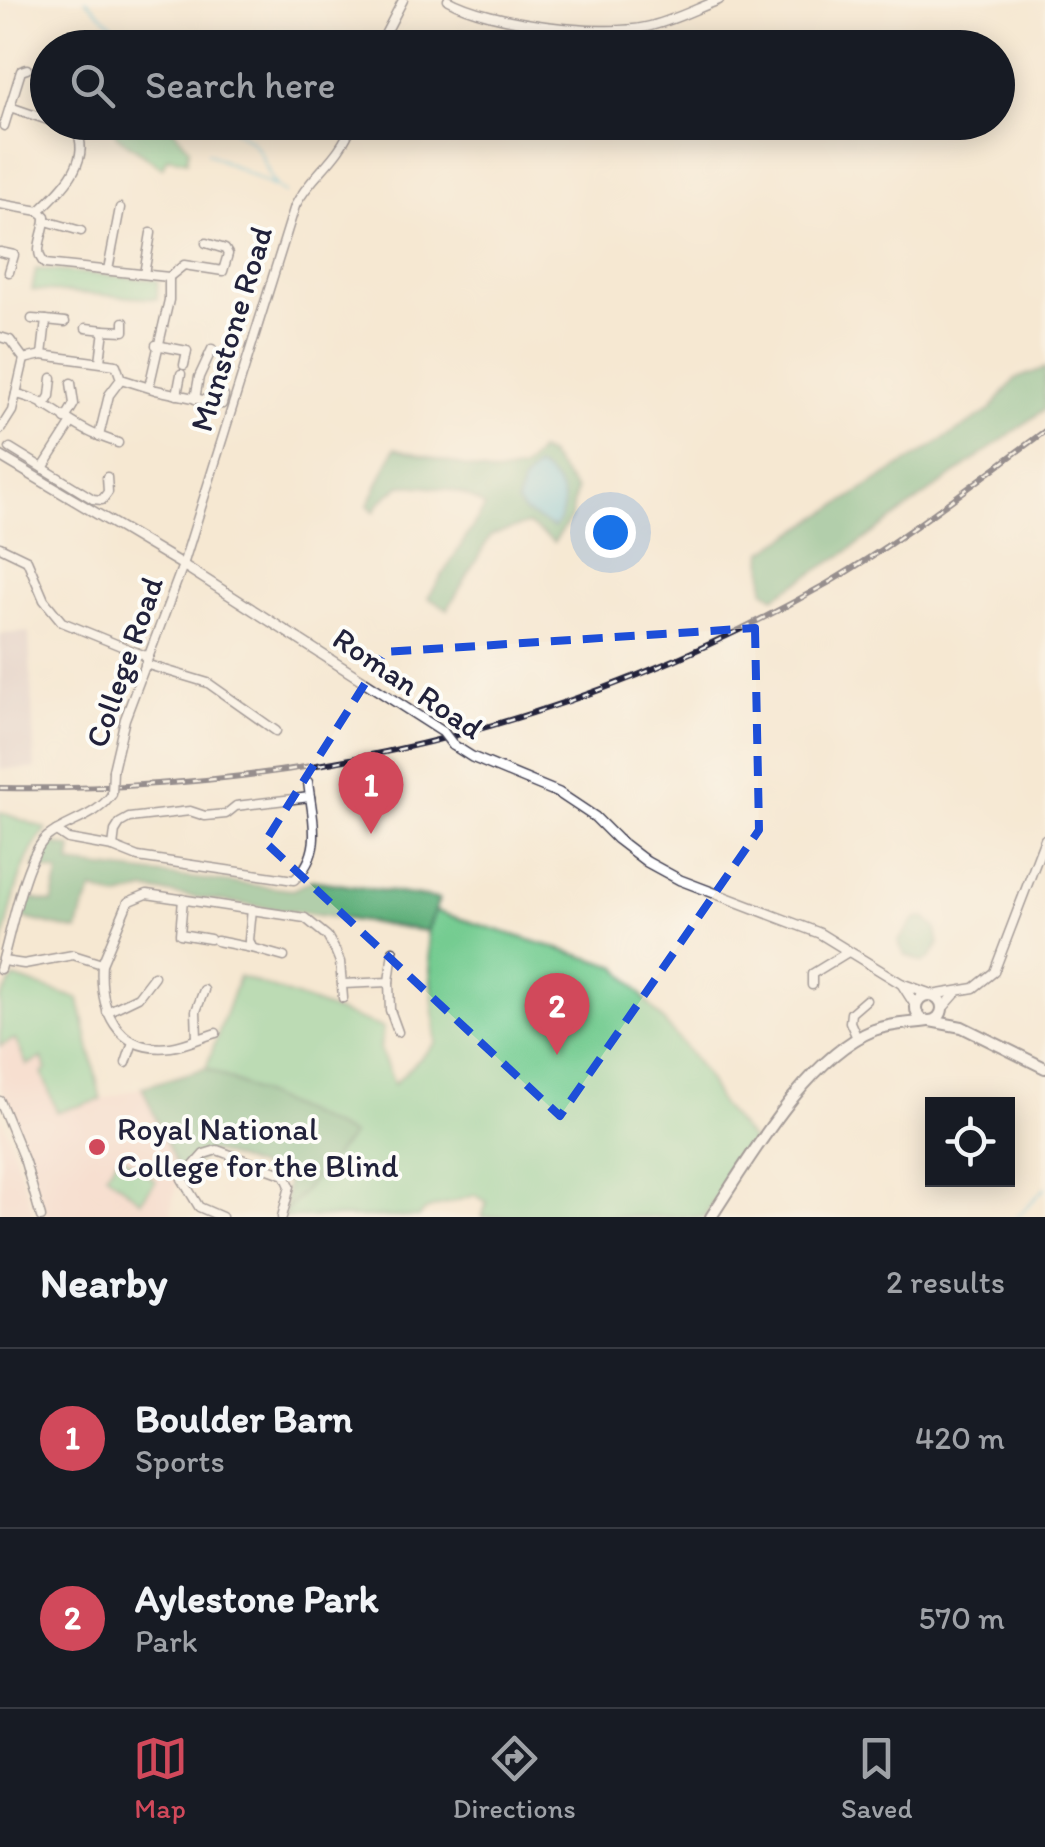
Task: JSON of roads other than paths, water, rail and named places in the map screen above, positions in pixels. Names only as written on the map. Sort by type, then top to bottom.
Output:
[{"type":"highway","points":[[900,1022],[922,996],[931,995],[962,1027]]},
{"type":"highway","points":[[916,1007],[920,1018],[962,1027],[1045,1068]]},
{"type":"highway","points":[[711,1217],[750,1155],[796,1095],[857,1038],[900,1022],[929,1021],[940,1016],[943,1009]]},
{"type":"main road","name":"Roman Road","points":[[0,456],[183,565],[443,732],[452,746],[559,793],[596,817],[617,840],[647,862],[680,880],[819,933],[902,984],[931,995]]},
{"type":"main road","name":"Roman Road","points":[[902,984],[916,1007]]},
{"type":"street","points":[[387,30],[402,0]]},
{"type":"street","points":[[448,0],[490,18],[624,29],[648,26],[719,0]]},
{"type":"street","points":[[4,126],[22,72],[27,69]]},
{"type":"street","points":[[10,107],[30,114]]},
{"type":"street","points":[[38,211],[66,185],[81,146],[80,140]]},
{"type":"street","name":"Munstone Road","points":[[183,565],[295,206],[301,194],[338,155],[345,140]]},
{"type":"street","points":[[0,204],[38,211],[46,222],[81,232]]},
{"type":"street","points":[[108,270],[120,208]]},
{"type":"street","points":[[46,222],[38,249],[41,261],[50,265],[170,277]]},
{"type":"street","points":[[144,274],[151,234]]},
{"type":"street","points":[[152,388],[170,277],[184,265],[222,277],[228,254],[206,244]]},
{"type":"street","points":[[0,252],[14,256],[9,272]]},
{"type":"street","points":[[32,320],[66,322]]},
{"type":"street","points":[[42,355],[46,320]]},
{"type":"street","points":[[86,328],[124,332],[124,322]]},
{"type":"street","points":[[100,361],[104,330]]},
{"type":"street","points":[[0,337],[10,340],[24,359],[12,412],[0,430]]},
{"type":"street","points":[[156,346],[187,351],[176,395]]},
{"type":"street","points":[[195,398],[199,376],[212,349]]},
{"type":"street","points":[[24,359],[42,355],[100,361],[116,365],[121,378]]},
{"type":"street","points":[[44,406],[50,396],[52,378]]},
{"type":"street","points":[[121,378],[223,404]]},
{"type":"street","points":[[100,436],[109,395],[121,378]]},
{"type":"street","points":[[43,468],[74,404],[71,383]]},
{"type":"street","points":[[16,394],[118,444]]},
{"type":"street","points":[[10,448],[93,499],[102,500],[108,492],[107,477]]},
{"type":"street","points":[[0,547],[27,560],[44,600],[62,622],[146,661],[208,683],[276,731]]},
{"type":"street","name":"College Road","points":[[1,965],[28,870],[42,842],[95,810],[112,794],[125,719],[183,565]]},
{"type":"street","points":[[56,831],[68,839],[114,847],[138,857],[294,880],[312,858],[316,839],[308,782]]},
{"type":"street","points":[[114,847],[115,831],[129,818],[190,811],[205,816],[226,814],[236,806],[310,796]]},
{"type":"street","points":[[931,995],[974,988],[994,972],[1045,839]]},
{"type":"street","points":[[216,1034],[170,1047],[133,1042],[114,1024],[101,998],[102,964],[128,902],[148,894],[305,918],[317,926],[336,950],[343,998]]},
{"type":"street","points":[[183,898],[180,934],[284,957]]},
{"type":"street","points":[[252,909],[252,948]]},
{"type":"street","points":[[392,951],[390,1010],[398,1032]]},
{"type":"street","points":[[812,985],[812,974],[848,952]]},
{"type":"street","points":[[1,965],[73,955],[102,964]]},
{"type":"street","points":[[107,1012],[138,996],[154,976]]},
{"type":"street","points":[[343,984],[389,982]]},
{"type":"street","points":[[198,1038],[196,1012],[204,990]]},
{"type":"street","points":[[943,1009],[958,992]]},
{"type":"street","points":[[857,1038],[850,1022],[851,1013],[866,1000]]},
{"type":"street","points":[[126,1063],[133,1042]]},
{"type":"street","points":[[0,1101],[25,1162],[41,1217]]},
{"type":"street","points":[[222,1217],[200,1208],[182,1179],[204,1154],[217,1150],[287,1177],[290,1186],[282,1217]]},
{"type":"water","points":[[536,467],[552,478],[561,493],[563,510],[554,528],[523,511],[517,503],[522,484]]},
{"type":"waterway","points":[[86,0],[118,30]]},
{"type":"waterway","points":[[248,140],[255,146],[272,180],[285,193]]},
{"type":"waterway","points":[[207,153],[273,186]]},
{"type":"waterway","points":[[1017,1217],[1045,1188]]},
{"type":"railway","points":[[0,788],[110,787],[218,779],[324,764],[428,742],[531,714],[632,678],[731,634],[828,583],[911,529],[1045,431]]},
{"type":"place","name":"Boulder Barn","points":[[371,834]]},
{"type":"place","name":"Aylestone Park","points":[[557,1055]]},
{"type":"place","name":"Royal National College for the Blind","points":[[97,1147]]}]
